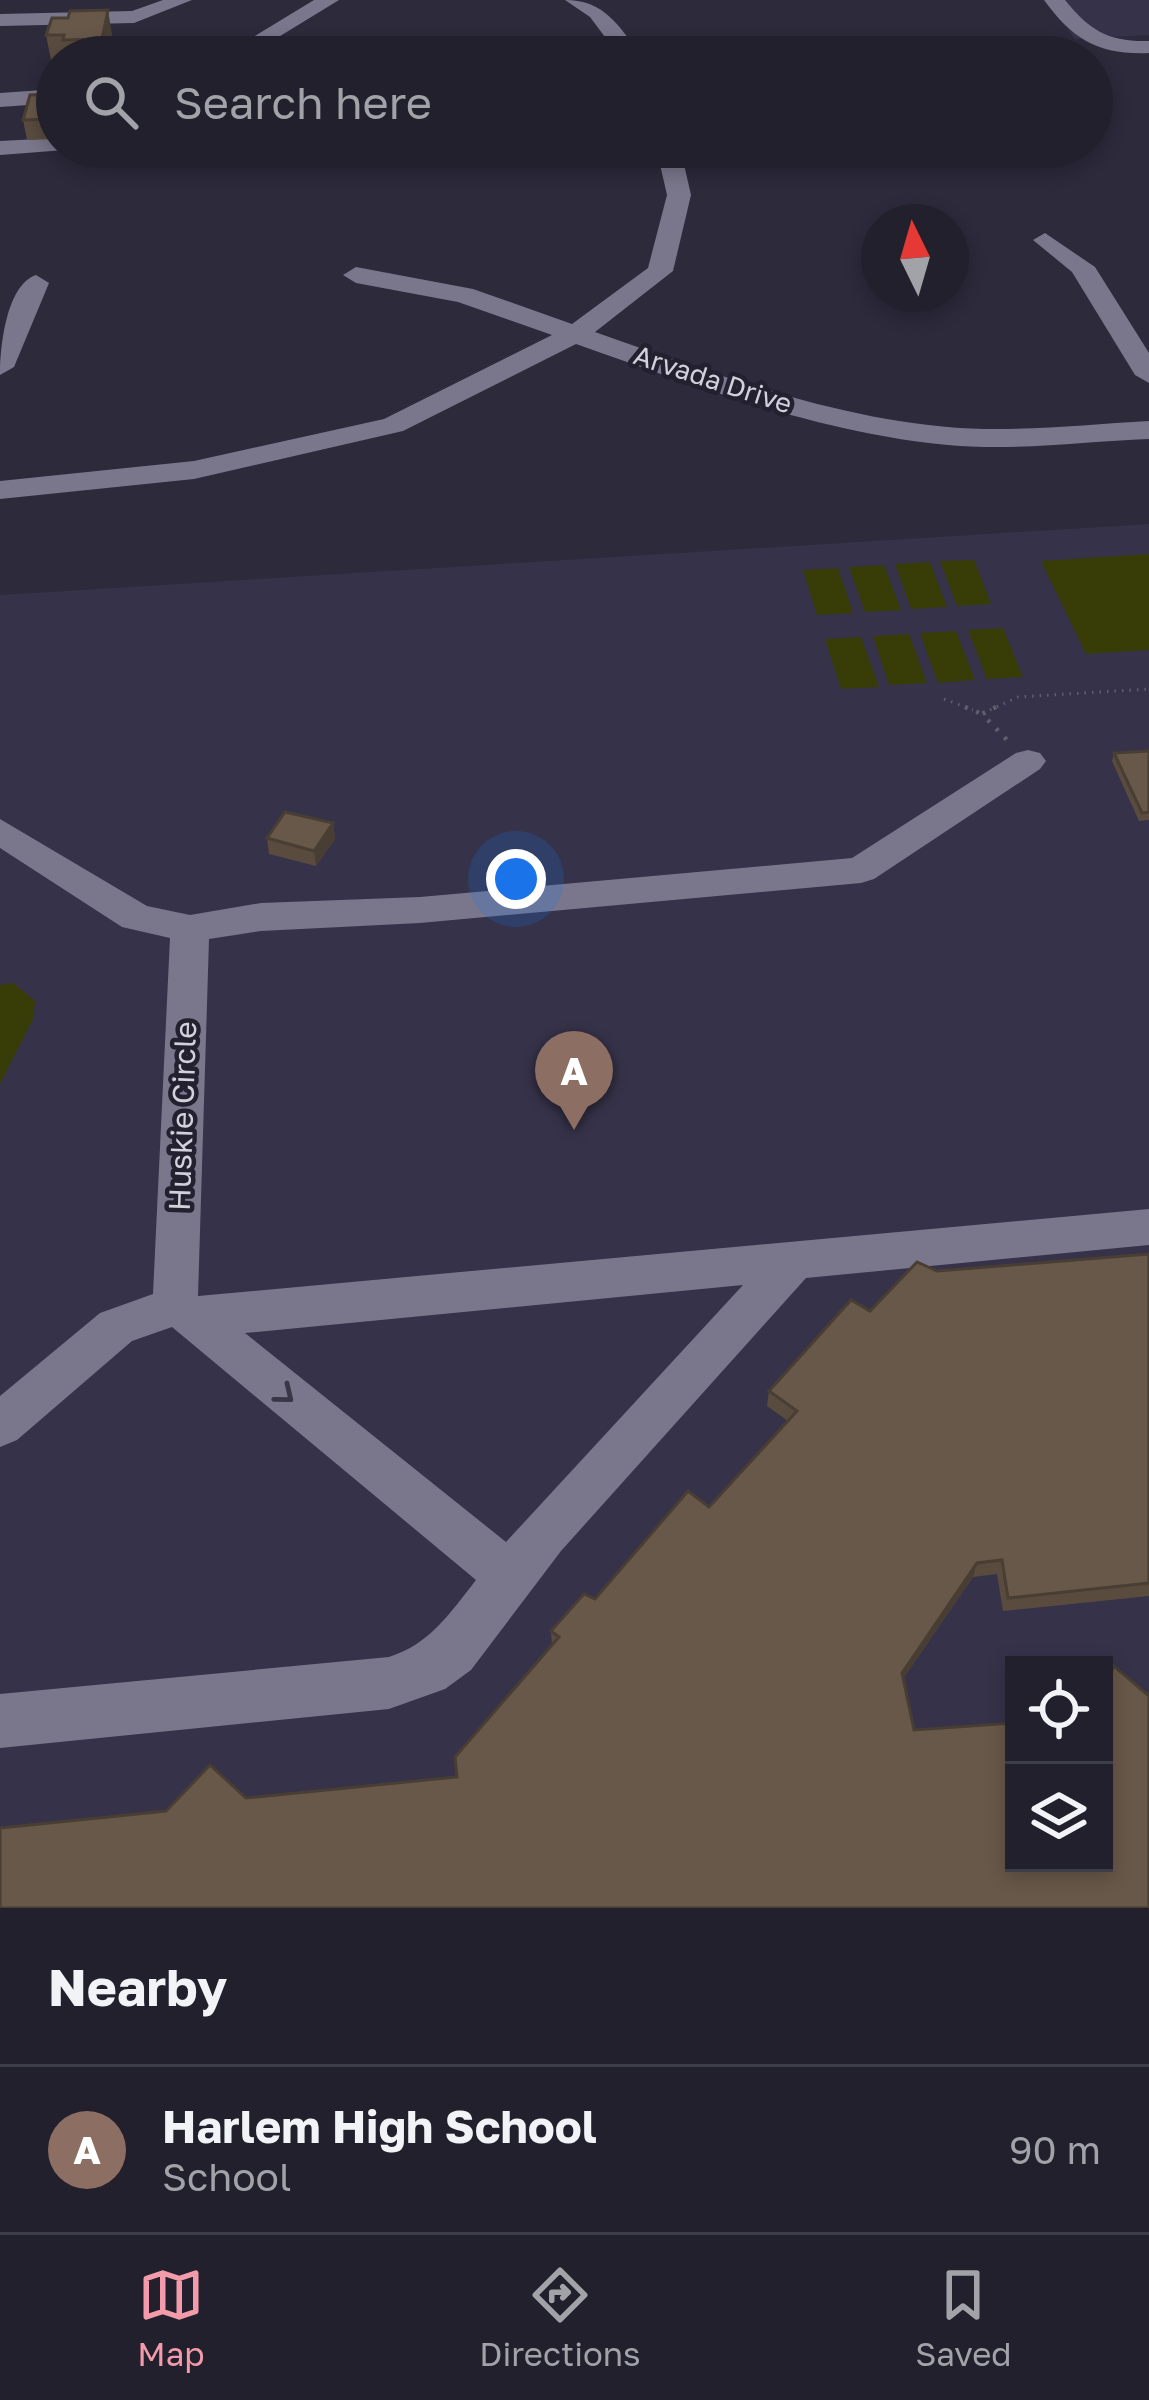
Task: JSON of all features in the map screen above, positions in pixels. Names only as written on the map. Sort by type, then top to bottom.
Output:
[{"type":"street","points":[[0,20],[134,17],[182,0]]},
{"type":"street","points":[[273,36],[329,0]]},
{"type":"street","points":[[575,0],[597,13],[615,36]]},
{"type":"street","points":[[1054,0],[1086,36]]},
{"type":"street","points":[[1113,50],[1149,47]]},
{"type":"street","points":[[0,100],[36,97]]},
{"type":"street","points":[[0,148],[36,146]]},
{"type":"street","points":[[0,490],[194,470],[393,425],[577,333],[660,271],[680,195],[673,168]]},
{"type":"street","points":[[1045,240],[1082,267],[1149,375]]},
{"type":"street","name":"Arvada Drive","points":[[356,275],[464,295],[755,398],[867,422],[982,438],[1149,430]]},
{"type":"street","points":[[0,367],[36,283]]},
{"type":"street","points":[[0,831],[136,917],[190,928],[261,917],[420,910],[861,870],[1028,761]]},
{"type":"street","name":"Huskie Circle","points":[[186,1312],[190,928]]},
{"type":"street","points":[[0,1425],[116,1327],[186,1312],[1149,1227]]},
{"type":"street","points":[[0,1721],[388,1683],[426,1671],[452,1652],[508,1575],[793,1262]]},
{"type":"street","points":[[186,1312],[508,1575]]},
{"type":"path","points":[[982,714],[1018,697],[1149,688]]},
{"type":"path","points":[[944,700],[982,714],[1028,761]]},
{"type":"shaded area","points":[[1046,0],[1149,0],[1149,35],[1073,36]]},
{"type":"shaded area","points":[[1149,524],[1149,1908],[0,1908],[0,595]]},
{"type":"green space","points":[[1149,554],[1149,650],[1086,654],[1041,561]]},
{"type":"green space","points":[[974,560],[991,604],[957,606],[940,561]]},
{"type":"green space","points":[[930,562],[947,607],[911,609],[895,564]]},
{"type":"green space","points":[[884,565],[901,610],[865,612],[849,567]]},
{"type":"green space","points":[[838,568],[853,613],[817,615],[803,570]]},
{"type":"green space","points":[[1003,628],[1023,677],[987,679],[968,630]]},
{"type":"green space","points":[[956,631],[975,680],[938,683],[920,633]]},
{"type":"green space","points":[[909,634],[927,683],[889,685],[873,636]]},
{"type":"green space","points":[[861,637],[879,687],[841,689],[825,639]]},
{"type":"green space","points":[[13,983],[35,1001],[33,1019],[0,1084],[0,985]]},
{"type":"building","points":[[108,10],[103,36],[46,35],[52,18],[68,18],[70,11]]},
{"type":"building","points":[[30,95],[36,95],[36,120],[23,120]]},
{"type":"building","points":[[1149,751],[1149,812],[1142,813],[1114,753]]},
{"type":"building","points":[[285,812],[333,823],[314,851],[267,838]]},
{"type":"building","points":[[1149,1254],[1149,1583],[1008,1598],[1002,1560],[977,1563],[902,1673],[914,1730],[1005,1724],[1005,1872],[1113,1872],[1114,1666],[1149,1696],[1149,1908],[0,1908],[0,1828],[166,1811],[210,1765],[246,1798],[457,1777],[455,1757],[559,1637],[551,1631],[584,1594],[595,1599],[688,1491],[709,1507],[797,1411],[769,1391],[851,1300],[870,1311],[917,1262],[937,1271]]},
{"type":"place","name":"Harlem High School","points":[[574,1130]]}]
